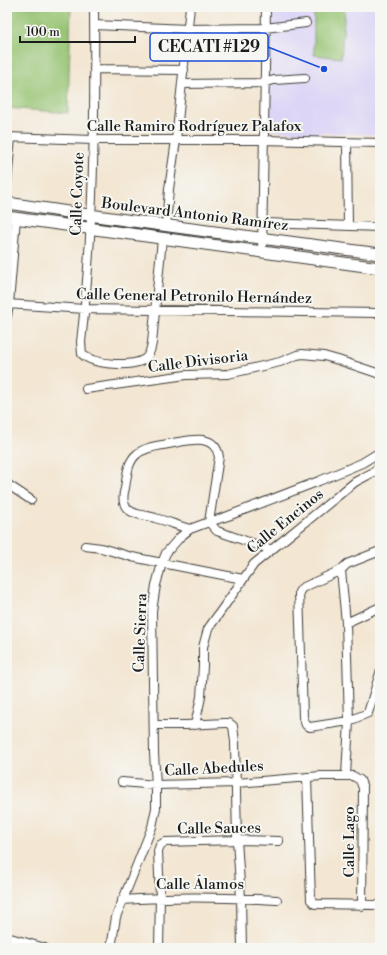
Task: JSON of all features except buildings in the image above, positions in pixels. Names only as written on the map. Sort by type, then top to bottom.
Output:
[{"type":"main road","name":"Boulevard Antonio Ramírez","points":[[7,203],[91,216],[380,254]]},
{"type":"main road","name":"Boulevard Antonio Ramírez","points":[[11,217],[262,253],[380,268]]},
{"type":"street","name":"Calle Coyote","points":[[94,7],[91,229],[81,352],[85,357],[106,364],[132,362],[144,359],[150,352],[152,344],[155,310]]},
{"type":"street","points":[[166,226],[190,7]]},
{"type":"street","points":[[262,253],[264,222],[263,83],[266,7]]},
{"type":"street","points":[[94,25],[188,29],[265,28],[306,23]]},
{"type":"street","points":[[94,69],[184,70]]},
{"type":"street","points":[[182,84],[263,83],[274,80],[305,78]]},
{"type":"street","points":[[7,183],[9,137]]},
{"type":"street","name":"Calle Ramiro Rodríguez Palafox","points":[[9,137],[93,140],[263,140],[380,143]]},
{"type":"street","points":[[347,142],[348,226]]},
{"type":"street","points":[[7,316],[11,217]]},
{"type":"street","points":[[264,222],[380,227]]},
{"type":"street","points":[[155,310],[162,239]]},
{"type":"street","name":"Calle General Petronilo Hernández","points":[[8,304],[84,309],[380,313]]},
{"type":"street","name":"Calle Divisoria","points":[[86,389],[186,375],[228,374],[280,362],[297,354],[324,356],[380,374]]},
{"type":"street","points":[[190,529],[127,510],[124,494],[130,464],[136,454],[146,449],[195,439],[209,442],[214,445],[218,450],[219,457],[209,522],[217,531],[272,550]]},
{"type":"street","name":"Calle Sierra","points":[[111,948],[116,917],[152,827],[156,808],[151,650],[152,611],[153,599],[166,553],[180,536],[190,529],[320,481],[362,463],[380,452]]},
{"type":"street","name":"Calle Encinos","points":[[195,725],[201,696],[203,647],[208,629],[242,579],[254,564],[354,482],[372,473],[380,466]]},
{"type":"street","points":[[7,484],[31,500]]},
{"type":"street","points":[[85,546],[101,548],[132,557],[242,579]]},
{"type":"street","points":[[380,551],[347,564],[341,570],[302,588],[299,592],[303,717],[306,725],[310,726],[349,721],[368,713],[380,673]]},
{"type":"street","points":[[341,570],[346,623],[349,721],[346,776]]},
{"type":"street","points":[[346,623],[380,607]]},
{"type":"street","points":[[154,725],[225,723],[232,725],[235,742],[237,840],[241,898],[242,948]]},
{"type":"street","name":"Calle Abedules","points":[[122,782],[156,785],[236,783],[307,777],[346,776],[353,776],[360,780]]},
{"type":"street","points":[[307,777],[312,903],[362,906],[378,905],[380,907]]},
{"type":"street","name":"Calle Lago","points":[[360,780],[363,788],[362,906]]},
{"type":"street","name":"Calle Sauces","points":[[160,897],[158,851],[160,845],[165,842],[237,840],[279,841]]},
{"type":"street","points":[[159,948],[160,897]]},
{"type":"street","name":"Calle Álamos","points":[[122,900],[160,897],[277,900]]},
{"type":"street","points":[[7,937],[45,948]]},
{"type":"shaded area","points":[[269,7],[380,7],[380,135],[268,131]]},
{"type":"green space","points":[[7,7],[71,7],[68,113],[7,108]]},
{"type":"green space","points":[[314,7],[345,7],[341,58],[314,55]]},
{"type":"place","name":"CECATI #129","points":[[324,69]]}]
